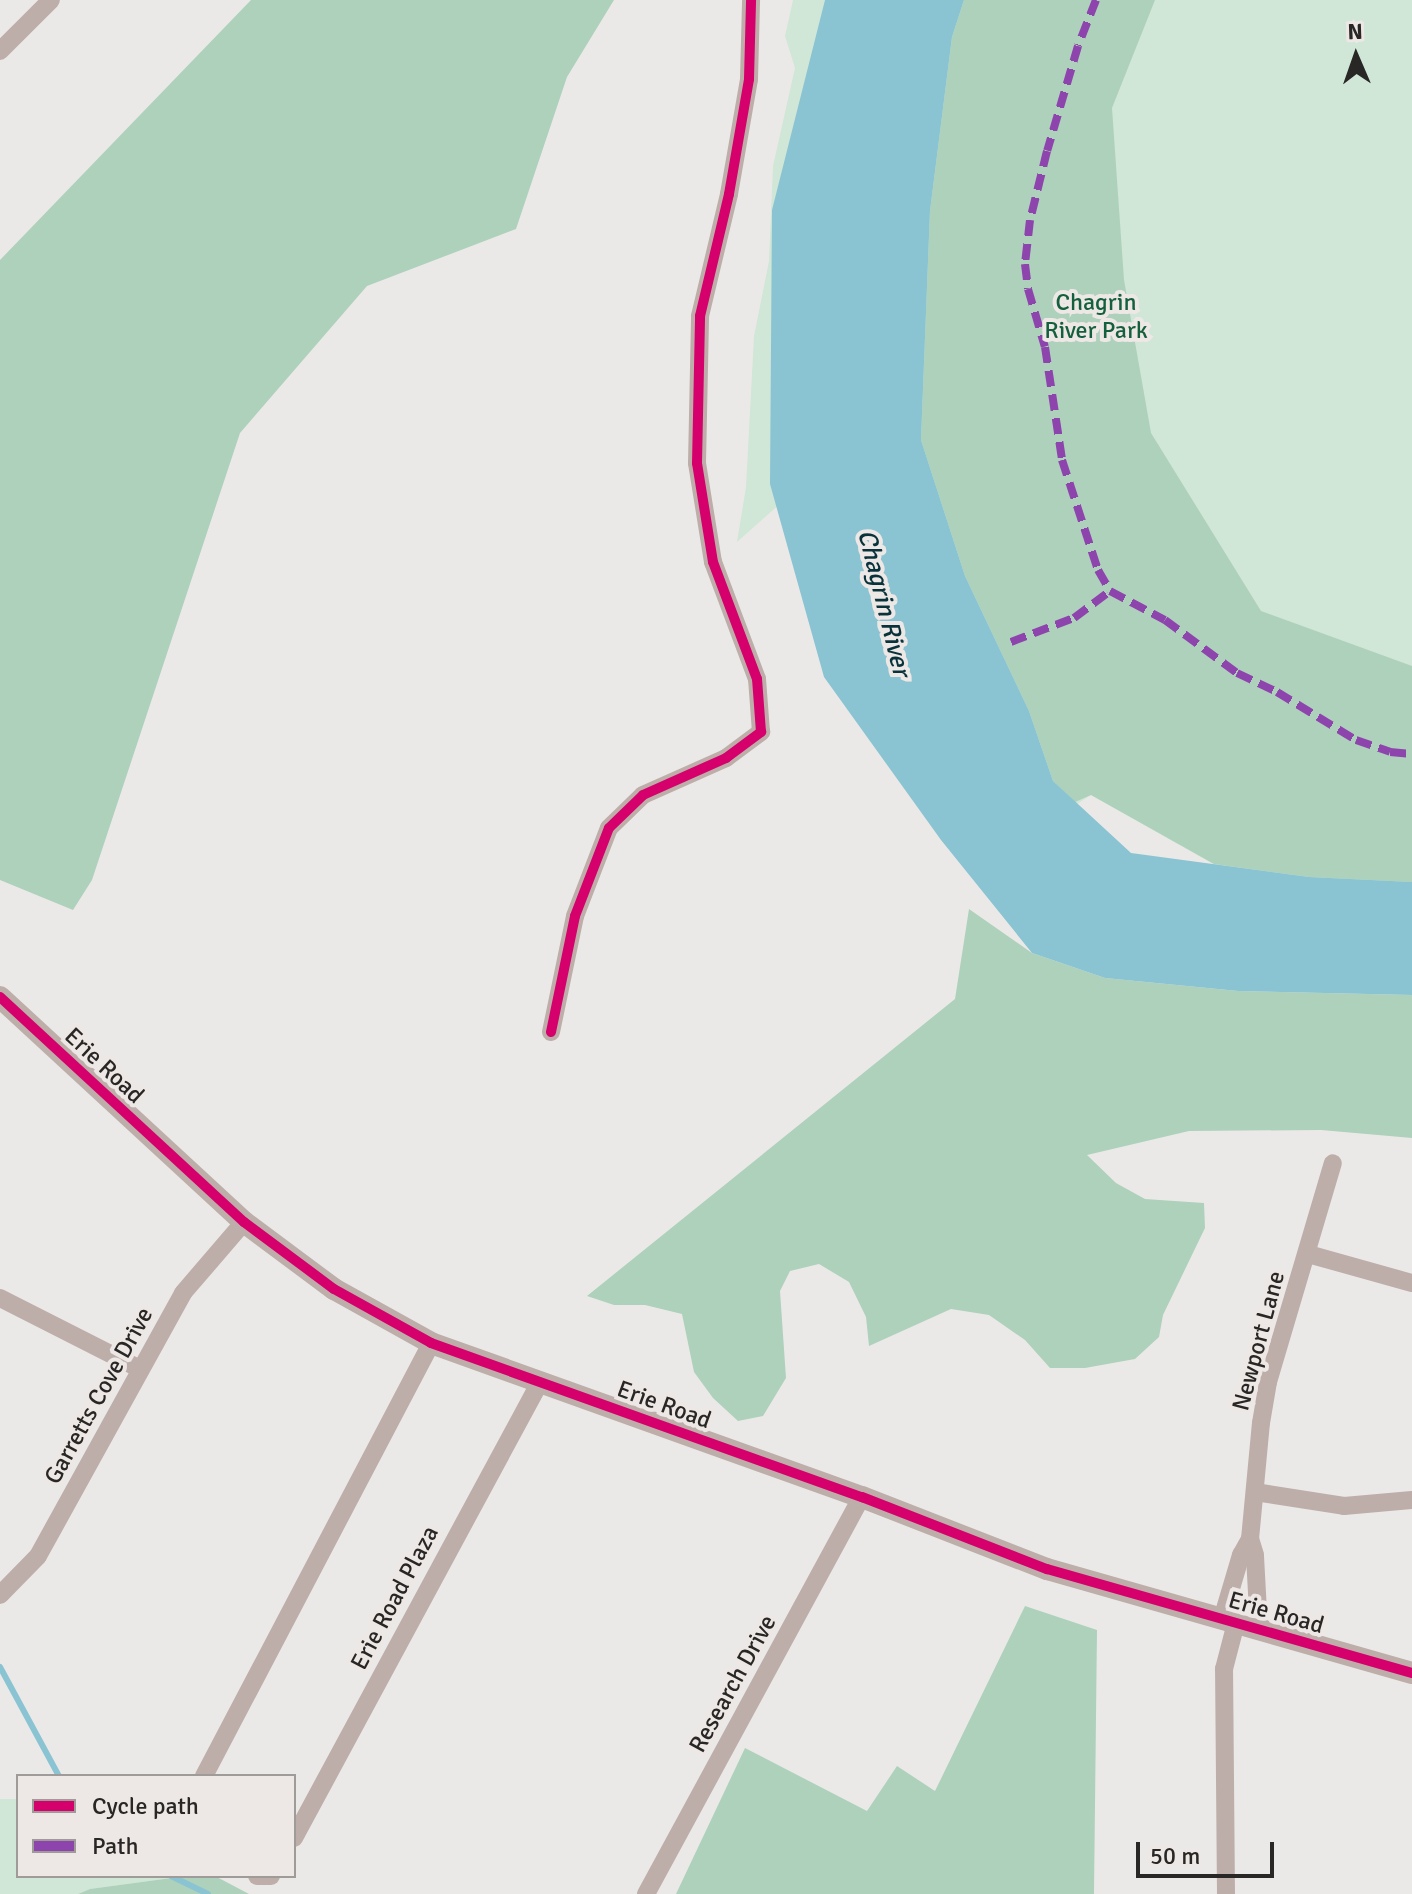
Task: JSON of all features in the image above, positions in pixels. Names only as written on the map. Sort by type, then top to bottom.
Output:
[{"type":"street","points":[[0,51],[51,0]]},
{"type":"street","points":[[551,1032],[575,916],[609,828],[643,795],[726,758],[761,732],[757,679],[713,562],[697,463],[700,316],[729,194],[749,79],[751,0]]},
{"type":"street","name":"Erie Road","points":[[0,997],[244,1222],[334,1289],[431,1343],[862,1497],[1047,1569],[1412,1673]]},
{"type":"street","name":"Newport Lane","points":[[1259,1630],[1255,1555],[1250,1539],[1268,1382],[1333,1163]]},
{"type":"street","name":"Garretts Cove Drive","points":[[0,1595],[38,1556],[183,1293],[244,1222]]},
{"type":"street","points":[[1308,1254],[1412,1283]]},
{"type":"street","points":[[0,1298],[140,1369]]},
{"type":"street","points":[[205,1774],[431,1343]]},
{"type":"street","name":"Erie Road Plaza","points":[[296,1834],[540,1382]]},
{"type":"street","points":[[1255,1492],[1344,1506],[1412,1500]]},
{"type":"street","name":"Research Drive","points":[[646,1894],[862,1497]]},
{"type":"street","points":[[1226,1894],[1224,1669],[1241,1555],[1250,1539]]},
{"type":"green space","points":[[251,0],[614,0],[567,77],[516,229],[367,286],[240,433],[92,880],[73,910],[0,880],[0,260]]},
{"type":"green space","name":"Chagrin River Park","points":[[793,0],[1412,0],[1412,941],[1328,929],[1091,795],[1006,850],[817,471],[737,542],[746,487],[754,336],[769,261],[773,166],[795,68],[785,36]]},
{"type":"green space","points":[[964,0],[1155,0],[1112,108],[1124,280],[1151,433],[1261,611],[1412,666],[1412,882],[1309,877],[1214,864],[1091,795],[1075,802],[1053,781],[1029,711],[965,576],[921,440],[930,211],[952,37]]},
{"type":"green space","points":[[969,909],[1032,953],[1105,978],[1238,991],[1412,995],[1412,1138],[1321,1130],[1189,1131],[1087,1155],[1116,1183],[1145,1199],[1204,1203],[1205,1228],[1163,1315],[1159,1337],[1135,1359],[1085,1368],[1050,1368],[1025,1340],[989,1315],[951,1309],[869,1346],[866,1317],[849,1282],[819,1264],[790,1271],[780,1291],[786,1378],[763,1416],[738,1421],[713,1398],[694,1372],[682,1314],[645,1305],[614,1305],[587,1296],[955,999]]},
{"type":"green space","points":[[1025,1606],[1097,1630],[1094,1894],[676,1894],[745,1748],[867,1811],[897,1766],[935,1791]]},
{"type":"green space","points":[[0,1799],[16,1799],[16,1878],[171,1878],[90,1889],[78,1894],[0,1894]]},
{"type":"green space","points":[[171,1878],[219,1878],[249,1894],[78,1894],[90,1889]]},
{"type":"water","name":"Chagrin River","points":[[825,0],[964,0],[952,37],[930,211],[921,440],[965,576],[1029,711],[1053,781],[1131,853],[1309,877],[1412,882],[1412,995],[1238,991],[1105,978],[1032,953],[941,840],[824,677],[770,484],[772,210]]},
{"type":"waterway","points":[[0,1667],[58,1774]]},
{"type":"waterway","points":[[175,1878],[208,1894]]},
{"type":"marked path","points":[[1096,0],[1078,46],[1047,151],[1030,220],[1025,264],[1028,289],[1045,347],[1062,460],[1098,570],[1110,591],[1165,620],[1237,673],[1277,692],[1356,740],[1390,752],[1412,754]]},
{"type":"marked path","points":[[1011,642],[1074,618],[1110,591]]},
{"type":"cycle path","points":[[551,1032],[575,916],[609,828],[643,795],[726,758],[761,732],[757,679],[713,562],[697,463],[700,316],[729,194],[749,79],[751,0]]},
{"type":"cycle path","points":[[0,997],[244,1222],[334,1289],[431,1343],[862,1497],[1047,1569],[1412,1673]]}]
